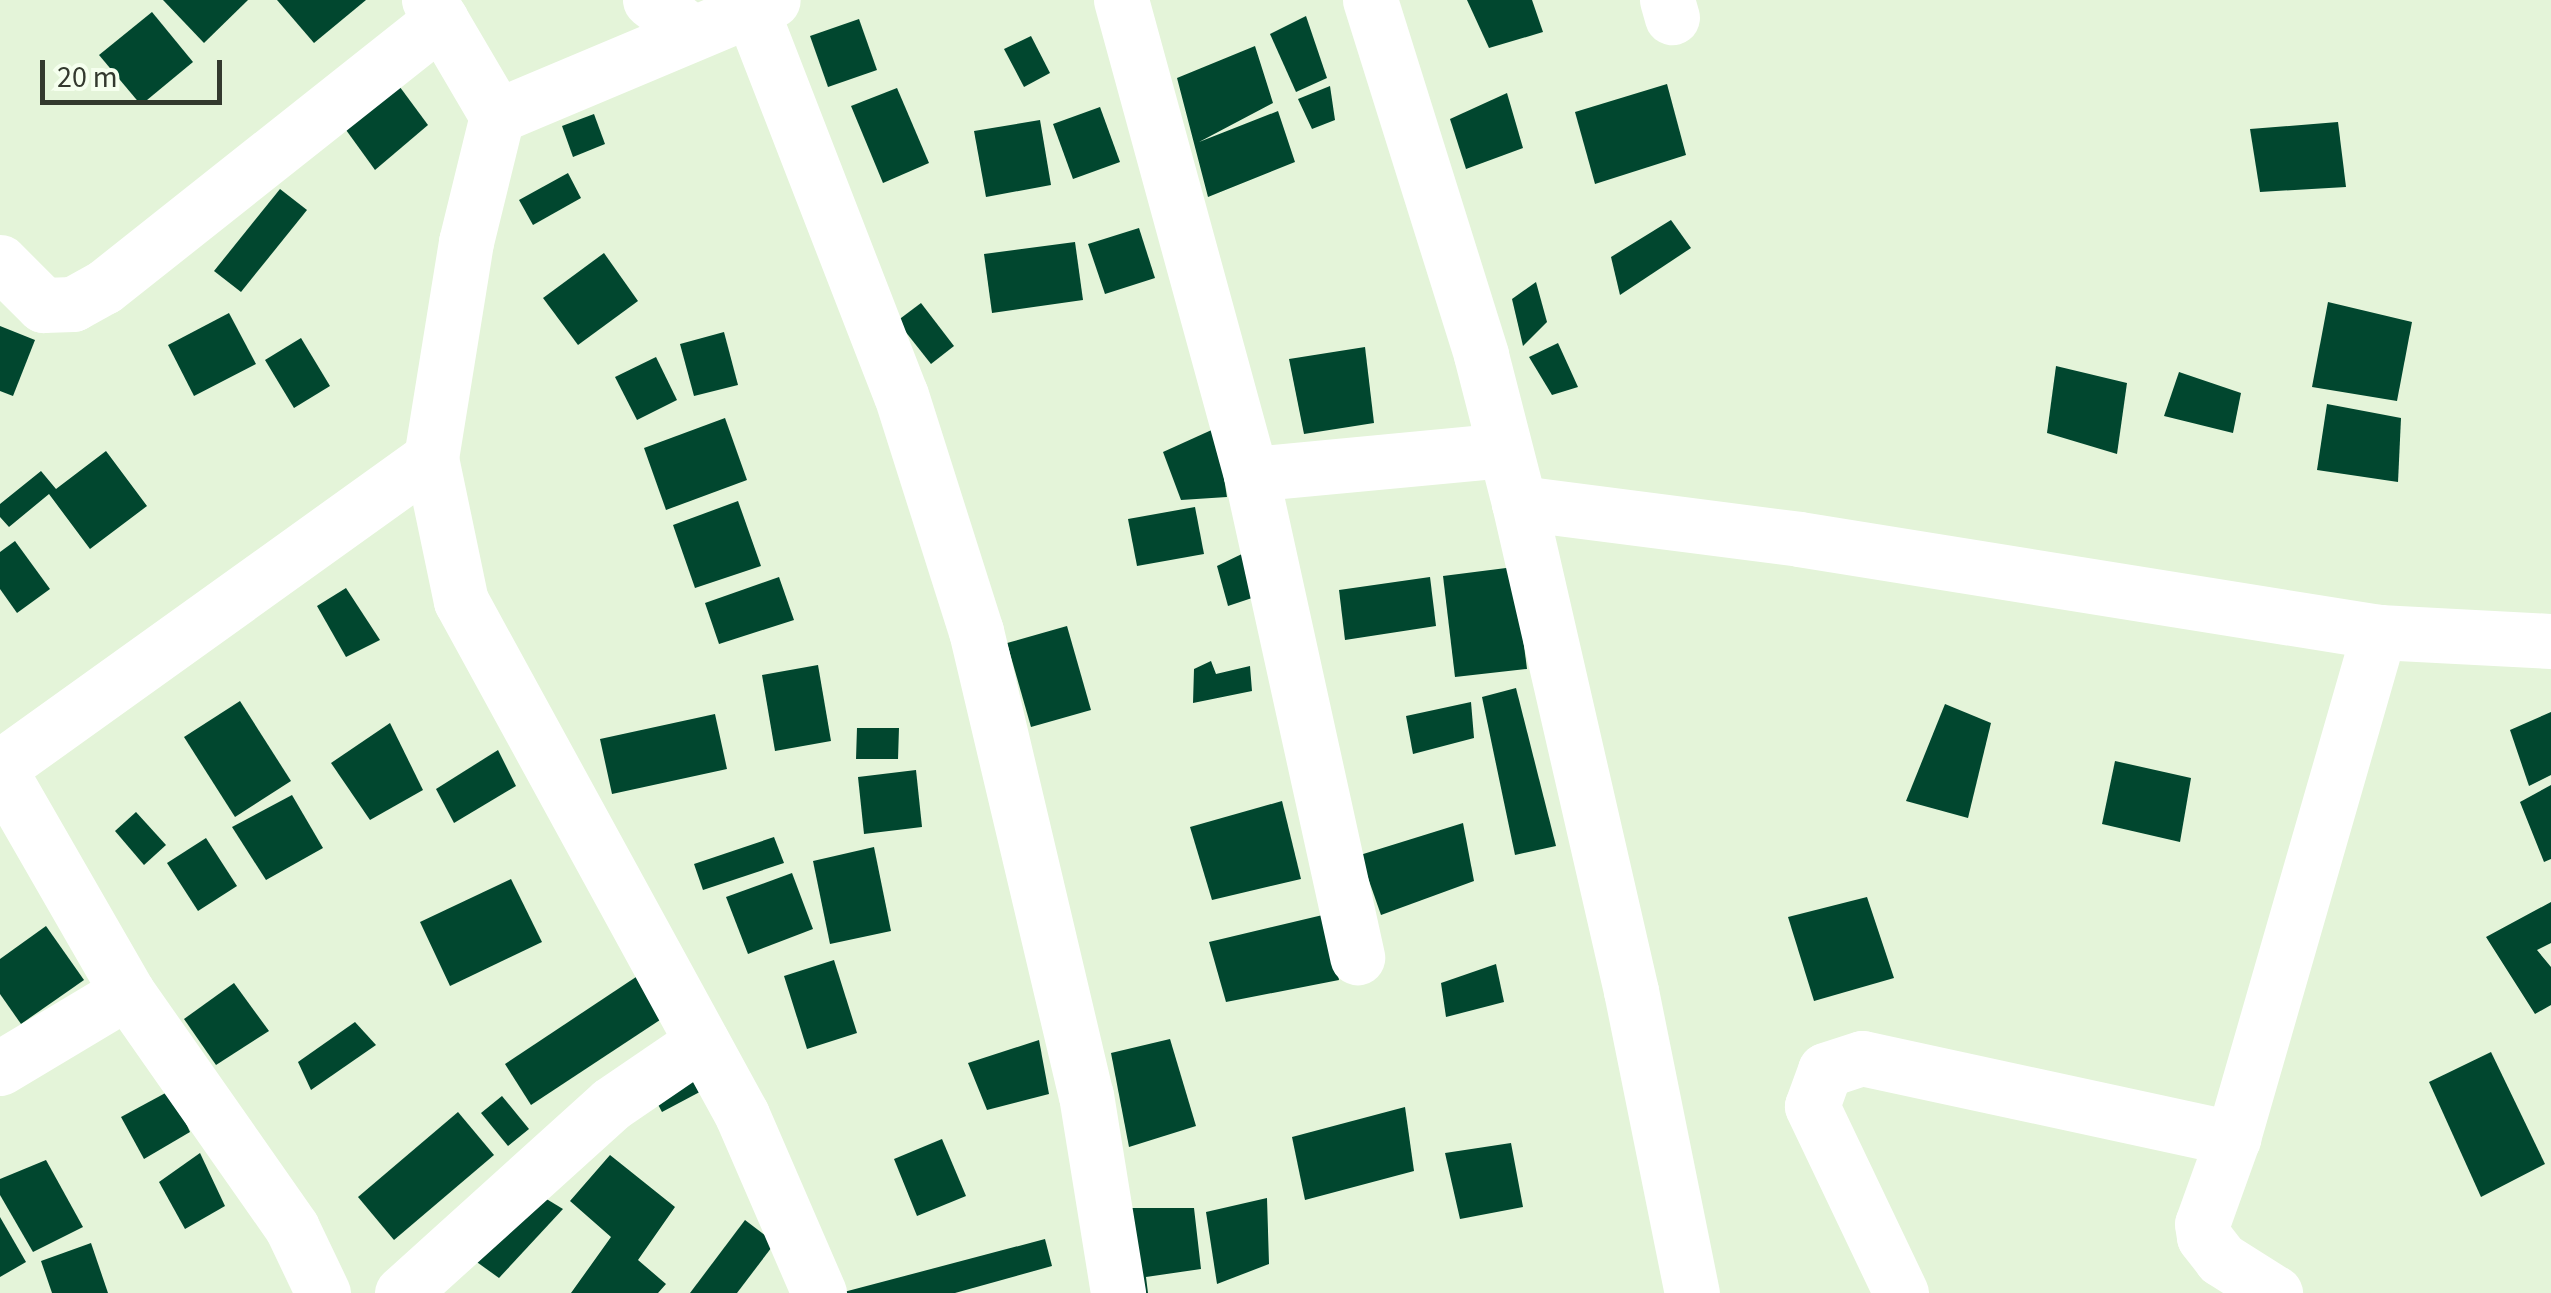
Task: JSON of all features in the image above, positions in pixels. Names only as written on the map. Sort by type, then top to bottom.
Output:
[{"type":"street","points":[[1121,0],[1251,474],[1356,958]]},
{"type":"street","points":[[1370,0],[1519,503],[1631,990],[1692,1293]]},
{"type":"street","points":[[497,116],[671,16],[762,4],[901,396],[976,631],[1086,1094],[1118,1293]]},
{"type":"street","points":[[0,262],[43,305],[73,304],[104,288],[435,10],[497,116],[466,242],[431,458],[449,562],[474,629],[742,1115],[819,1293]]},
{"type":"street","points":[[1251,474],[1504,450]]},
{"type":"street","points":[[323,1293],[292,1228],[238,1145],[127,992],[0,769],[431,458]]},
{"type":"street","points":[[1519,503],[1799,539],[2379,632],[2551,641]]},
{"type":"street","points":[[2275,1293],[2222,1259],[2204,1238],[2202,1224],[2233,1138],[2379,632]]},
{"type":"street","points":[[0,1068],[127,992]]},
{"type":"street","points":[[402,1293],[596,1116],[702,1042]]},
{"type":"street","points":[[1901,1293],[1812,1106],[1814,1086],[1841,1060],[1862,1058],[2233,1138]]},
{"type":"building","points":[[163,0],[248,0],[204,43]]},
{"type":"building","points":[[277,0],[366,0],[314,43]]},
{"type":"building","points":[[1467,0],[1532,0],[1543,32],[1489,48]]},
{"type":"building","points":[[152,12],[193,62],[141,105],[99,55]]},
{"type":"building","points":[[1306,16],[1327,78],[1296,92],[1270,34]]},
{"type":"building","points":[[859,19],[877,70],[828,87],[810,36]]},
{"type":"building","points":[[1031,36],[1050,73],[1024,87],[1004,49]]},
{"type":"building","points":[[1255,46],[1273,103],[1199,142],[1278,111],[1295,162],[1208,197],[1177,78]]},
{"type":"building","points":[[394,79],[428,125],[375,170],[341,123]]},
{"type":"building","points":[[1667,84],[1686,155],[1595,184],[1575,112]]},
{"type":"building","points":[[1330,86],[1335,120],[1312,129],[1298,99]]},
{"type":"building","points":[[897,88],[929,163],[883,183],[851,106]]},
{"type":"building","points":[[1507,93],[1523,148],[1466,169],[1450,119]]},
{"type":"building","points":[[1100,107],[1120,162],[1073,179],[1053,124]]},
{"type":"building","points":[[594,114],[605,144],[573,157],[562,126]]},
{"type":"building","points":[[1040,120],[1051,185],[986,197],[974,131]]},
{"type":"building","points":[[2338,122],[2346,187],[2260,192],[2250,129]]},
{"type":"building","points":[[568,173],[581,198],[533,225],[519,200]]},
{"type":"building","points":[[280,189],[307,210],[241,292],[214,271]]},
{"type":"building","points":[[1671,220],[1691,248],[1620,295],[1611,257]]},
{"type":"building","points":[[1139,228],[1155,278],[1105,294],[1088,244]]},
{"type":"building","points":[[1075,242],[1083,300],[992,313],[984,254]]},
{"type":"building","points":[[604,253],[638,301],[578,345],[543,298]]},
{"type":"building","points":[[1536,282],[1547,322],[1523,346],[1512,299]]},
{"type":"building","points":[[2328,302],[2412,322],[2397,401],[2312,387]]},
{"type":"building","points":[[921,303],[954,346],[931,364],[897,321]]},
{"type":"building","points":[[229,313],[256,364],[194,396],[168,345]]},
{"type":"building","points":[[0,326],[35,340],[13,396],[0,391]]},
{"type":"building","points":[[724,332],[738,385],[694,396],[680,344]]},
{"type":"building","points":[[301,338],[330,386],[294,408],[265,360]]},
{"type":"building","points":[[1558,343],[1578,387],[1552,395],[1529,357]]},
{"type":"building","points":[[1365,347],[1374,423],[1304,434],[1289,359]]},
{"type":"building","points":[[656,357],[677,400],[637,420],[615,377]]},
{"type":"building","points":[[2056,366],[2127,383],[2117,454],[2047,433]]},
{"type":"building","points":[[2179,372],[2241,393],[2233,433],[2164,416]]},
{"type":"building","points":[[2327,404],[2401,418],[2398,482],[2317,470]]},
{"type":"building","points":[[725,418],[747,480],[666,510],[644,448]]},
{"type":"building","points":[[1216,428],[1227,497],[1181,500],[1163,452]]},
{"type":"building","points":[[106,451],[147,506],[90,549],[49,494],[9,527],[0,517],[0,504],[41,471],[56,489]]},
{"type":"building","points":[[738,501],[761,566],[695,588],[673,525]]},
{"type":"building","points":[[1195,507],[1204,554],[1137,566],[1128,519]]},
{"type":"building","points":[[15,541],[50,589],[17,613],[0,589],[0,552]]},
{"type":"building","points":[[1246,552],[1261,595],[1228,606],[1217,566]]},
{"type":"building","points":[[1514,567],[1527,669],[1455,677],[1443,576]]},
{"type":"building","points":[[779,577],[794,620],[719,644],[705,603]]},
{"type":"building","points":[[1430,577],[1436,626],[1345,640],[1339,590]]},
{"type":"building","points":[[346,588],[380,640],[346,657],[317,606]]},
{"type":"building","points":[[1067,626],[1091,710],[1031,727],[1007,643]]},
{"type":"building","points":[[1211,661],[1216,674],[1250,666],[1252,691],[1193,703],[1194,669]]},
{"type":"building","points":[[818,665],[831,741],[775,751],[762,675]]},
{"type":"building","points":[[1516,688],[1556,846],[1515,855],[1482,697]]},
{"type":"building","points":[[240,701],[291,781],[235,817],[184,737]]},
{"type":"building","points":[[1471,702],[1474,738],[1413,754],[1406,716]]},
{"type":"building","points":[[1945,704],[1991,723],[1968,818],[1906,801]]},
{"type":"building","points":[[2551,712],[2551,775],[2529,786],[2510,730]]},
{"type":"building","points":[[715,714],[727,769],[612,794],[600,739]]},
{"type":"building","points":[[390,723],[423,790],[370,820],[331,763]]},
{"type":"building","points":[[857,728],[899,728],[898,759],[856,759]]},
{"type":"building","points":[[498,750],[516,786],[454,823],[436,789]]},
{"type":"building","points":[[2115,761],[2191,778],[2180,842],[2102,824]]},
{"type":"building","points":[[916,770],[922,827],[864,834],[858,777]]},
{"type":"building","points":[[2551,785],[2551,859],[2544,862],[2520,802]]},
{"type":"building","points":[[292,795],[323,848],[266,880],[232,827]]},
{"type":"building","points":[[1282,801],[1301,879],[1212,900],[1190,827]]},
{"type":"building","points":[[136,812],[166,845],[144,865],[115,831]]},
{"type":"building","points":[[1463,823],[1474,881],[1381,915],[1360,855]]},
{"type":"building","points":[[774,837],[784,863],[703,890],[694,864]]},
{"type":"building","points":[[206,838],[237,886],[198,911],[167,863]]},
{"type":"building","points":[[874,847],[891,931],[830,944],[813,861]]},
{"type":"building","points":[[792,873],[813,929],[748,954],[726,897]]},
{"type":"building","points":[[511,879],[542,942],[450,986],[420,922]]},
{"type":"building","points":[[1867,897],[1894,978],[1814,1001],[1788,917]]},
{"type":"building","points":[[2551,902],[2551,943],[2537,950],[2551,967],[2551,1005],[2535,1014],[2486,937]]},
{"type":"building","points":[[1327,914],[1339,980],[1226,1002],[1209,942]]},
{"type":"building","points":[[46,926],[84,980],[21,1024],[0,994],[0,959]]},
{"type":"building","points":[[834,960],[857,1033],[807,1049],[784,976]]},
{"type":"building","points":[[1496,964],[1504,1002],[1446,1017],[1441,983]]},
{"type":"building","points":[[639,975],[666,1016],[531,1105],[505,1064]]},
{"type":"building","points":[[234,983],[269,1031],[216,1065],[184,1019]]},
{"type":"building","points":[[355,1022],[376,1045],[311,1090],[298,1062]]},
{"type":"building","points":[[1170,1039],[1196,1126],[1129,1147],[1111,1053]]},
{"type":"building","points":[[1039,1040],[1049,1094],[987,1110],[968,1063]]},
{"type":"building","points":[[2491,1052],[2545,1164],[2481,1197],[2429,1082]]},
{"type":"building","points":[[697,1060],[711,1086],[662,1112],[648,1086]]},
{"type":"building","points":[[171,1090],[190,1132],[144,1159],[121,1117]]},
{"type":"building","points":[[502,1096],[529,1129],[508,1146],[481,1113]]},
{"type":"building","points":[[1405,1107],[1414,1171],[1305,1200],[1292,1137]]},
{"type":"building","points":[[458,1112],[494,1155],[394,1240],[358,1197]]},
{"type":"building","points":[[942,1139],[966,1196],[917,1216],[894,1159]]},
{"type":"building","points":[[1511,1143],[1523,1207],[1460,1219],[1445,1153]]},
{"type":"building","points":[[200,1153],[225,1206],[185,1229],[159,1182]]},
{"type":"building","points":[[610,1155],[675,1207],[638,1260],[666,1284],[658,1293],[571,1293],[611,1237],[570,1201]]},
{"type":"building","points":[[46,1160],[83,1227],[33,1252],[0,1195],[0,1179]]},
{"type":"building","points":[[535,1192],[563,1209],[499,1278],[467,1255]]},
{"type":"building","points":[[1267,1198],[1269,1264],[1217,1284],[1206,1212]]},
{"type":"building","points":[[1124,1208],[1194,1208],[1201,1269],[1146,1277],[1148,1293],[1133,1293]]},
{"type":"building","points":[[0,1217],[26,1262],[0,1277]]},
{"type":"building","points":[[745,1220],[775,1243],[737,1293],[690,1293]]},
{"type":"building","points":[[1045,1239],[1052,1266],[955,1293],[840,1293]]},
{"type":"building","points":[[91,1243],[108,1293],[52,1293],[41,1261]]}]
